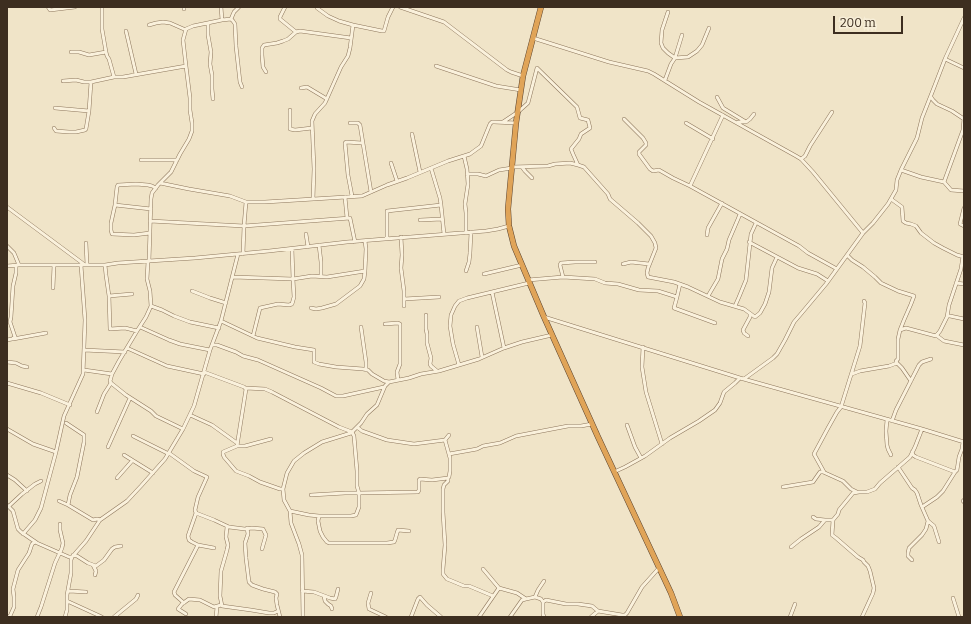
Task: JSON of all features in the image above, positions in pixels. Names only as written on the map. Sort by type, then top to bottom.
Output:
[{"type":"highway","points":[[541,7],[523,76],[516,123],[508,209],[509,226],[514,246],[544,317],[614,472],[671,593],[680,617]]},
{"type":"street","points":[[48,7],[50,10],[75,7]]},
{"type":"street","points":[[102,7],[102,29],[106,52],[114,77]]},
{"type":"street","points":[[221,7],[222,20]]},
{"type":"street","points":[[239,7],[234,12],[232,19],[235,24],[236,46],[240,82],[242,87]]},
{"type":"street","points":[[285,7],[280,19],[296,32]]},
{"type":"street","points":[[317,7],[328,16],[339,21],[384,31],[393,7]]},
{"type":"street","points":[[400,7],[444,22],[511,72],[523,76]]},
{"type":"street","points":[[668,12],[662,30],[661,43],[663,48],[675,58],[688,57],[697,51],[702,45],[709,28]]},
{"type":"street","points":[[614,472],[641,458],[715,410],[720,403],[724,392],[777,354],[794,322],[828,281],[863,232],[873,223],[891,199],[896,190],[897,180],[901,170],[917,138],[922,118],[931,99],[945,59],[964,18]]},
{"type":"street","points":[[96,412],[111,382],[112,374],[149,312],[151,306],[148,261],[152,193],[171,172],[192,131],[190,98],[183,40],[186,30],[193,26],[232,19]]},
{"type":"street","points":[[149,25],[163,22],[170,23],[186,30]]},
{"type":"street","points":[[208,24],[213,99]]},
{"type":"street","points":[[313,199],[314,169],[312,121],[315,114],[325,103],[341,67],[348,56],[353,25]]},
{"type":"street","points":[[126,31],[136,74]]},
{"type":"street","points":[[266,72],[263,67],[263,46],[288,39],[296,32],[306,31],[351,38]]},
{"type":"street","points":[[664,80],[675,58],[682,35]]},
{"type":"street","points":[[533,38],[609,62],[648,71],[699,102],[802,159],[863,232]]},
{"type":"street","points":[[71,52],[79,52],[89,55],[106,52]]},
{"type":"street","points":[[945,59],[964,68]]},
{"type":"street","points":[[64,81],[76,80],[91,82],[186,66]]},
{"type":"street","points":[[436,66],[496,86],[521,90]]},
{"type":"street","points":[[503,122],[518,112],[528,102],[537,68],[578,109],[580,118],[588,120],[590,128],[581,134],[571,150],[578,165]]},
{"type":"street","points":[[54,128],[58,131],[76,132],[85,130],[87,127],[89,111],[91,82]]},
{"type":"street","points":[[301,88],[307,87],[327,99]]},
{"type":"street","points":[[717,97],[724,108],[746,122]]},
{"type":"street","points":[[931,99],[937,104],[964,118],[963,130],[944,182]]},
{"type":"street","points":[[55,108],[89,111]]},
{"type":"street","points":[[290,110],[290,129],[295,130],[312,128]]},
{"type":"street","points":[[802,159],[832,112]]},
{"type":"street","points":[[736,122],[746,122],[750,120],[754,114]]},
{"type":"street","points":[[690,186],[724,116]]},
{"type":"street","points":[[624,119],[646,143],[639,154],[650,169],[653,171],[659,170],[722,203],[799,246],[836,269]]},
{"type":"street","points":[[350,123],[358,123],[360,125],[371,192]]},
{"type":"street","points":[[160,183],[230,196],[246,202],[362,196],[448,161],[470,154],[481,146],[491,123],[516,123]]},
{"type":"street","points":[[686,123],[713,139]]},
{"type":"street","points":[[412,134],[420,172]]},
{"type":"street","points":[[352,196],[348,175],[345,143],[362,143]]},
{"type":"street","points":[[464,156],[468,184],[465,204],[466,233]]},
{"type":"street","points":[[141,160],[177,160]]},
{"type":"street","points":[[391,163],[397,181]]},
{"type":"street","points":[[467,174],[486,176],[499,170],[570,163],[584,167],[602,186],[614,202],[651,236],[656,248],[649,264],[647,271],[648,276],[680,284],[720,302],[746,310],[755,317],[763,309],[765,304],[769,292],[772,268],[777,257]]},
{"type":"street","points":[[522,167],[532,178]]},
{"type":"street","points":[[431,168],[440,198],[444,234]]},
{"type":"street","points":[[901,170],[921,177],[944,182],[951,190],[964,191]]},
{"type":"street","points":[[150,233],[134,235],[112,234],[111,222],[118,185],[136,184],[148,185],[156,188]]},
{"type":"street","points":[[345,197],[347,218]]},
{"type":"street","points":[[891,199],[902,207],[903,221],[916,226],[921,233],[934,243],[957,256],[964,257],[947,316],[940,331],[936,335]]},
{"type":"street","points":[[243,254],[246,202]]},
{"type":"street","points":[[707,235],[708,228],[722,203]]},
{"type":"street","points":[[387,239],[387,212],[441,204]]},
{"type":"street","points":[[115,205],[151,209]]},
{"type":"street","points":[[7,207],[84,265]]},
{"type":"street","points":[[964,208],[960,224],[964,226]]},
{"type":"street","points":[[708,296],[718,279],[722,259],[740,214]]},
{"type":"street","points":[[150,221],[244,226],[350,218],[355,242]]},
{"type":"street","points":[[420,220],[442,219]]},
{"type":"street","points":[[735,306],[746,280],[751,232],[756,222]]},
{"type":"street","points":[[7,266],[105,265],[243,254],[365,240],[466,233],[509,226]]},
{"type":"street","points":[[466,271],[469,262],[471,232]]},
{"type":"street","points":[[306,234],[308,247]]},
{"type":"street","points":[[401,238],[401,268],[404,306]]},
{"type":"street","points":[[312,308],[322,308],[336,304],[360,286],[364,279],[365,271],[365,240]]},
{"type":"street","points":[[750,242],[800,269],[814,273],[828,281]]},
{"type":"street","points":[[24,534],[35,520],[41,508],[64,416],[84,370],[84,265],[86,243]]},
{"type":"street","points":[[319,245],[321,276]]},
{"type":"street","points":[[7,246],[14,253],[17,265],[9,317],[14,339]]},
{"type":"street","points":[[253,336],[260,308],[278,304],[292,304],[294,297],[292,249]]},
{"type":"street","points":[[65,617],[71,573],[71,557],[86,541],[100,520],[127,501],[153,473],[169,453],[190,415],[210,350],[221,321],[238,254]]},
{"type":"street","points":[[847,255],[881,283],[898,291],[914,296],[900,330],[897,363]]},
{"type":"street","points":[[563,277],[560,265],[561,263],[595,262]]},
{"type":"street","points":[[623,264],[631,262],[649,264]]},
{"type":"street","points":[[53,288],[54,265]]},
{"type":"street","points":[[105,265],[109,296],[110,329],[125,328],[137,331]]},
{"type":"street","points":[[484,274],[522,265]]},
{"type":"street","points":[[233,277],[293,279],[312,276],[327,277],[365,271]]},
{"type":"street","points":[[459,365],[453,344],[450,319],[459,301],[529,282],[563,277],[595,279],[605,283],[618,284],[639,290],[658,291],[676,297]]},
{"type":"street","points":[[956,283],[964,284]]},
{"type":"street","points":[[680,284],[674,308],[715,323]]},
{"type":"street","points":[[192,291],[226,303]]},
{"type":"street","points":[[492,292],[504,348]]},
{"type":"street","points":[[109,296],[132,294]]},
{"type":"street","points":[[404,299],[439,297]]},
{"type":"street","points":[[857,492],[842,481],[824,472],[814,454],[841,407],[852,374],[860,346],[864,301]]},
{"type":"street","points":[[151,306],[190,322],[218,328]]},
{"type":"street","points":[[426,315],[427,343],[431,358],[430,364],[437,371]]},
{"type":"street","points":[[748,336],[743,330],[751,315]]},
{"type":"street","points":[[947,316],[964,319]]},
{"type":"street","points":[[544,317],[742,379],[922,429],[963,442],[955,472],[943,491],[922,507]]},
{"type":"street","points":[[221,321],[253,336],[295,347],[314,350],[314,362],[319,364],[366,370],[384,381],[389,382],[459,365],[522,342],[552,335]]},
{"type":"street","points":[[385,324],[400,324],[400,364],[397,372],[398,380]]},
{"type":"street","points":[[140,327],[180,344],[210,350]]},
{"type":"street","points":[[361,327],[366,370]]},
{"type":"street","points":[[476,327],[482,357]]},
{"type":"street","points":[[900,330],[906,328],[936,335],[944,341],[964,345]]},
{"type":"street","points":[[7,340],[46,333]]},
{"type":"street","points":[[214,341],[217,344],[243,356],[258,360],[296,376],[336,396],[343,396],[385,386]]},
{"type":"street","points":[[212,345],[217,344]]},
{"type":"street","points":[[643,347],[642,367],[646,392],[662,444]]},
{"type":"street","points":[[127,348],[167,366],[204,373],[246,388],[264,389],[339,427],[352,432]]},
{"type":"street","points":[[84,350],[125,352]]},
{"type":"street","points":[[892,421],[896,410],[922,362],[931,359]]},
{"type":"street","points":[[7,362],[16,363],[20,366],[27,367]]},
{"type":"street","points":[[852,374],[897,363]]},
{"type":"street","points":[[897,363],[911,381]]},
{"type":"street","points":[[84,370],[112,374]]},
{"type":"street","points":[[111,382],[130,398],[156,416],[183,429]]},
{"type":"street","points":[[303,617],[302,555],[291,523],[290,511],[284,500],[283,489],[285,479],[294,461],[304,453],[324,441],[348,435],[352,432],[367,414],[377,405],[385,386],[389,382]]},
{"type":"street","points":[[7,383],[41,393],[70,405]]},
{"type":"street","points":[[237,445],[246,388]]},
{"type":"street","points":[[108,447],[130,398]]},
{"type":"street","points":[[190,415],[212,425],[237,445],[245,446],[271,439]]},
{"type":"street","points":[[887,420],[887,445],[891,455]]},
{"type":"street","points":[[66,423],[84,435],[77,477],[68,505]]},
{"type":"street","points":[[449,454],[500,443],[516,436],[568,426],[592,424]]},
{"type":"street","points":[[627,425],[635,447],[641,458]]},
{"type":"street","points":[[357,427],[362,431],[387,440],[404,443],[421,444],[445,440],[449,435]]},
{"type":"street","points":[[7,429],[33,444],[56,452]]},
{"type":"street","points":[[862,617],[873,594],[874,588],[870,571],[863,560],[831,535],[833,520],[836,518],[841,507],[853,493],[867,492],[875,489],[910,457],[922,429]]},
{"type":"street","points":[[290,511],[319,516],[356,515],[358,510],[359,493],[357,486],[358,471],[356,445],[352,432]]},
{"type":"street","points":[[134,436],[169,453],[194,471],[207,477],[198,497],[195,510],[196,513],[188,536],[189,540],[198,545],[214,548]]},
{"type":"street","points":[[445,440],[449,454],[450,476],[444,485],[443,494],[445,540],[443,574],[447,579],[493,596]]},
{"type":"street","points":[[237,445],[225,451],[223,454],[224,458],[235,470],[260,482],[283,489]]},
{"type":"street","points":[[912,452],[916,457],[955,472]]},
{"type":"street","points":[[124,455],[153,473]]},
{"type":"street","points":[[117,478],[132,461]]},
{"type":"street","points":[[898,467],[917,493],[928,521],[934,526],[939,542]]},
{"type":"street","points":[[783,487],[813,482],[820,472],[824,472]]},
{"type":"street","points":[[7,475],[27,491]]},
{"type":"street","points":[[311,495],[345,493],[415,493],[419,490],[420,479],[432,480],[448,478]]},
{"type":"street","points":[[41,481],[35,484],[8,506],[13,511],[18,529],[34,542],[71,557],[77,556],[93,566],[96,571],[94,575]]},
{"type":"street","points":[[59,501],[93,520],[100,520]]},
{"type":"street","points":[[196,513],[227,527],[261,529],[266,532],[262,549]]},
{"type":"street","points":[[319,516],[318,520],[320,531],[329,543],[394,542],[398,530],[408,531]]},
{"type":"street","points":[[813,517],[816,519],[833,520]]},
{"type":"street","points":[[791,546],[819,527],[825,520]]},
{"type":"street","points":[[912,560],[908,556],[909,548],[926,529],[928,521]]},
{"type":"street","points":[[37,617],[62,548],[63,543],[60,524]]},
{"type":"street","points":[[221,605],[221,572],[227,550],[227,527]]},
{"type":"street","points":[[247,528],[248,534],[245,543],[249,582],[252,585],[276,592],[280,617]]},
{"type":"street","points":[[8,617],[10,616],[14,607],[13,589],[18,570],[34,542]]},
{"type":"street","points":[[184,603],[175,595],[174,592],[198,545]]},
{"type":"street","points":[[93,566],[99,565],[112,549],[121,546]]},
{"type":"street","points":[[543,602],[546,600],[566,604],[586,605],[592,606],[598,611],[622,615],[627,613],[642,587],[659,568]]},
{"type":"street","points":[[483,569],[499,588],[517,593],[526,598]]},
{"type":"street","points":[[535,597],[544,581]]},
{"type":"street","points":[[481,617],[499,588]]},
{"type":"street","points":[[302,590],[314,592],[335,599],[338,589]]},
{"type":"street","points":[[69,591],[86,592]]},
{"type":"street","points":[[371,593],[368,603],[369,609],[386,617]]},
{"type":"street","points":[[114,617],[136,599],[138,595]]},
{"type":"street","points":[[324,596],[325,601],[331,606],[332,609]]},
{"type":"street","points":[[411,617],[420,597],[441,617]]},
{"type":"street","points":[[510,617],[522,600],[535,597],[541,599],[543,602],[544,617]]},
{"type":"street","points":[[953,598],[959,617]]},
{"type":"street","points":[[186,614],[178,609],[189,599],[200,600],[214,607],[221,605],[269,613],[278,611]]},
{"type":"street","points":[[67,601],[102,617]]},
{"type":"street","points":[[790,617],[795,604]]},
{"type":"street","points":[[216,617],[217,607]]},
{"type":"street","points":[[591,617],[598,611]]}]
